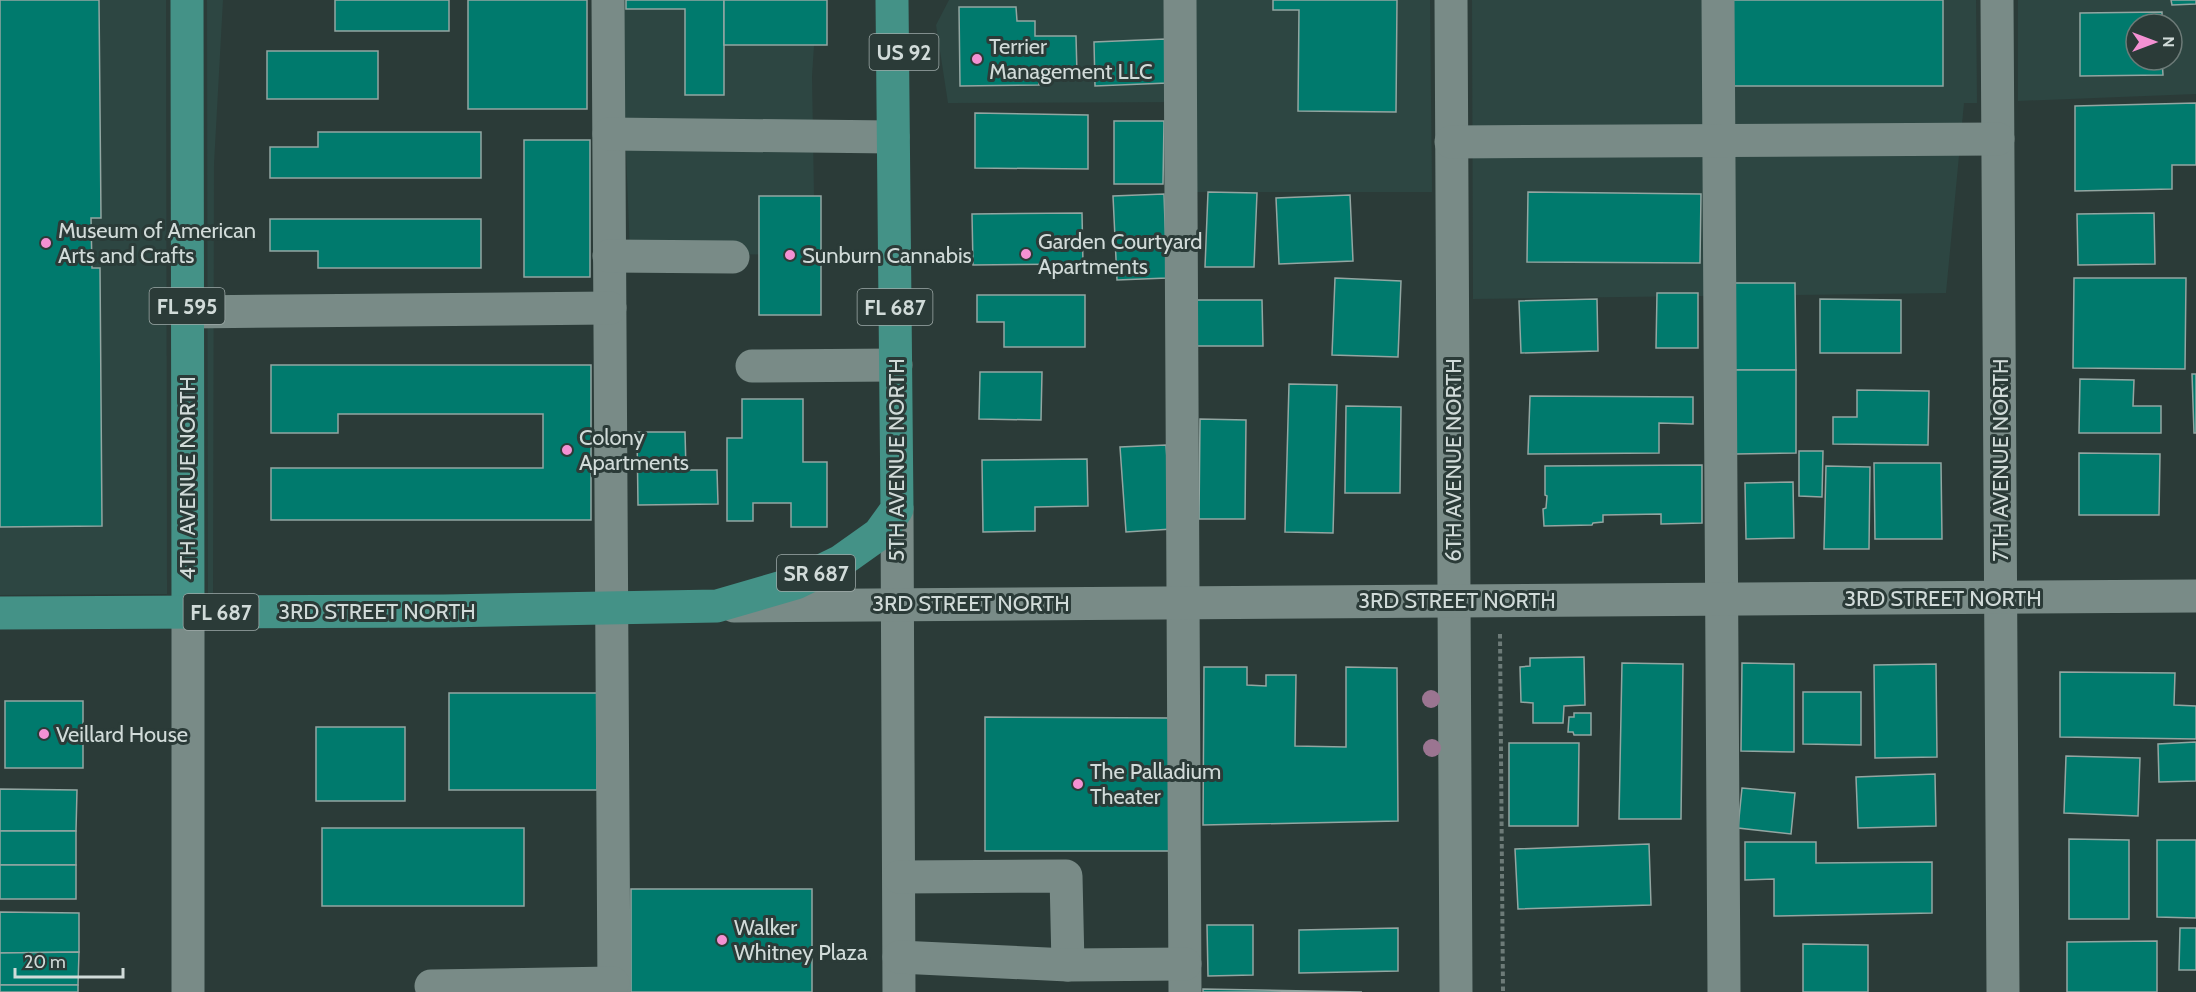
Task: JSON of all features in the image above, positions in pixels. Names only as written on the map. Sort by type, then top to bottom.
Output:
[{"type":"main road","name":"4TH AVENUE NORTH","points":[[187,0],[188,612]]},
{"type":"main road","name":"5TH AVENUE NORTH","points":[[892,0],[895,104],[893,136],[897,509]]},
{"type":"main road","name":"US 92","points":[[895,104],[915,0]]},
{"type":"main road","name":"3RD STREET NORTH","points":[[0,613],[717,606],[796,583],[841,561],[879,534],[897,509]]},
{"type":"street","points":[[431,986],[614,988],[608,0]]},
{"type":"street","points":[[899,957],[1068,965],[1185,978],[1180,0]]},
{"type":"street","name":"6TH AVENUE NORTH","points":[[1450,0],[1456,992]]},
{"type":"street","points":[[1718,0],[1724,992]]},
{"type":"street","name":"7TH AVENUE NORTH","points":[[1997,0],[2003,992]]},
{"type":"street","points":[[609,134],[893,136]]},
{"type":"street","points":[[1452,142],[1998,139]]},
{"type":"street","points":[[609,256],[733,257]]},
{"type":"street","points":[[187,312],[610,308]]},
{"type":"street","points":[[752,366],[896,365]]},
{"type":"street","name":"5TH AVENUE NORTH","points":[[897,509],[899,992]]},
{"type":"street","name":"3RD STREET NORTH","points":[[717,606],[2196,596]]},
{"type":"street","name":"4TH AVENUE NORTH","points":[[188,612],[188,992]]},
{"type":"street","points":[[899,877],[1066,876],[1068,965]]},
{"type":"path","points":[[1500,600],[1503,992]]},
{"type":"shaded area","points":[[0,0],[166,0],[167,594],[0,595]]},
{"type":"shaded area","points":[[207,0],[223,0],[214,164],[213,594],[208,594]]},
{"type":"shaded area","points":[[620,0],[817,0],[812,76],[815,255],[630,253]]},
{"type":"shaded area","points":[[949,0],[1430,0],[1432,192],[1193,192],[1195,102],[948,103],[936,25]]},
{"type":"shaded area","points":[[1472,0],[1976,0],[1977,103],[1964,103],[1946,293],[1473,299]]},
{"type":"shaded area","points":[[2018,0],[2196,0],[2196,94],[2018,101]]},
{"type":"building","name":"Museum of American Arts and Crafts","points":[[0,0],[99,0],[101,218],[91,218],[92,268],[100,268],[102,526],[0,527]]},
{"type":"building","points":[[335,0],[449,0],[449,31],[335,31]]},
{"type":"building","points":[[468,0],[587,0],[587,109],[468,109]]},
{"type":"building","points":[[626,0],[724,0],[724,95],[685,95],[685,9],[626,9]]},
{"type":"building","points":[[724,0],[827,0],[827,45],[724,45]]},
{"type":"building","points":[[1273,0],[1397,0],[1396,112],[1298,111],[1299,10],[1273,10]]},
{"type":"building","points":[[1732,0],[1943,0],[1943,86],[1732,86]]},
{"type":"building","points":[[2171,0],[2196,0],[2196,4],[2172,5]]},
{"type":"building","points":[[959,7],[1016,7],[1017,21],[1035,21],[1035,36],[1076,36],[1077,74],[1038,75],[1039,85],[960,86]]},
{"type":"building","points":[[2124,12],[2124,72],[2163,72],[2163,75],[2080,76],[2080,13]]},
{"type":"building","points":[[1165,39],[1167,83],[1095,86],[1094,42]]},
{"type":"building","points":[[267,51],[378,51],[378,99],[267,99]]},
{"type":"building","points":[[2196,103],[2196,165],[2172,165],[2172,189],[2075,191],[2075,106]]},
{"type":"building","points":[[975,113],[1088,115],[1088,169],[975,168]]},
{"type":"building","points":[[1114,121],[1164,121],[1163,184],[1114,184]]},
{"type":"building","points":[[318,132],[481,132],[481,178],[270,178],[270,147],[318,147]]},
{"type":"building","points":[[524,140],[590,140],[590,277],[524,277]]},
{"type":"building","points":[[1208,192],[1257,193],[1254,267],[1205,267]]},
{"type":"building","points":[[1528,192],[1701,194],[1700,263],[1527,262]]},
{"type":"building","points":[[1164,194],[1167,278],[1117,280],[1113,196]]},
{"type":"building","points":[[1350,195],[1353,261],[1279,264],[1276,198]]},
{"type":"building","name":"Sunburn Cannabis","points":[[759,196],[821,196],[821,315],[759,315]]},
{"type":"building","points":[[1082,213],[1083,264],[973,265],[972,214]]},
{"type":"building","points":[[2154,213],[2155,264],[2078,265],[2077,214]]},
{"type":"building","points":[[270,219],[481,219],[481,268],[318,268],[318,251],[270,251]]},
{"type":"building","points":[[1335,278],[1401,281],[1398,357],[1332,355]]},
{"type":"building","points":[[2074,278],[2186,278],[2185,369],[2073,368]]},
{"type":"building","points":[[1733,283],[1795,283],[1796,370],[1734,370]]},
{"type":"building","points":[[1657,293],[1698,293],[1698,348],[1656,348]]},
{"type":"building","points":[[977,295],[1085,295],[1085,347],[1004,347],[1004,322],[977,322]]},
{"type":"building","points":[[1597,299],[1598,351],[1521,353],[1519,301]]},
{"type":"building","points":[[1820,299],[1901,300],[1901,353],[1820,353]]},
{"type":"building","points":[[1195,300],[1262,300],[1263,346],[1195,346]]},
{"type":"building","name":"Colony Apartments","points":[[271,365],[591,365],[591,520],[271,520],[271,468],[543,468],[543,414],[338,414],[338,433],[271,433]]},
{"type":"building","points":[[1734,370],[1796,370],[1796,453],[1736,454]]},
{"type":"building","points":[[980,372],[1042,372],[1041,420],[979,419]]},
{"type":"building","points":[[2192,374],[2196,374],[2196,433],[2194,433]]},
{"type":"building","points":[[2080,379],[2134,380],[2133,406],[2161,406],[2161,433],[2079,433]]},
{"type":"building","points":[[1289,384],[1337,385],[1333,533],[1285,532]]},
{"type":"building","points":[[1857,390],[1929,391],[1928,445],[1833,444],[1833,417],[1857,417]]},
{"type":"building","points":[[1530,396],[1693,397],[1693,424],[1659,423],[1659,453],[1528,454]]},
{"type":"building","points":[[742,399],[803,399],[803,462],[827,462],[827,527],[791,527],[791,503],[753,503],[753,521],[727,521],[727,438],[742,438]]},
{"type":"building","points":[[1346,406],[1401,407],[1400,493],[1345,493]]},
{"type":"building","points":[[1200,419],[1246,420],[1245,519],[1199,519]]},
{"type":"building","points":[[637,432],[685,432],[686,470],[717,470],[718,504],[638,505]]},
{"type":"building","points":[[1166,445],[1172,529],[1126,532],[1120,447]]},
{"type":"building","points":[[1799,451],[1823,451],[1822,497],[1799,496]]},
{"type":"building","points":[[2079,453],[2160,454],[2159,515],[2079,515]]},
{"type":"building","points":[[1087,459],[1088,506],[1035,507],[1035,531],[983,532],[982,460]]},
{"type":"building","points":[[1874,463],[1941,463],[1942,539],[1875,539]]},
{"type":"building","points":[[1702,465],[1702,523],[1661,524],[1661,514],[1603,515],[1603,522],[1592,525],[1544,526],[1543,509],[1546,508],[1547,496],[1545,495],[1545,466]]},
{"type":"building","points":[[1826,466],[1870,467],[1869,549],[1824,549]]},
{"type":"building","points":[[1793,482],[1794,538],[1746,539],[1745,483]]},
{"type":"building","points":[[1584,657],[1585,705],[1564,706],[1563,723],[1533,723],[1533,703],[1521,702],[1520,667],[1530,666],[1530,658]]},
{"type":"building","points":[[1622,663],[1683,664],[1681,819],[1619,819]]},
{"type":"building","points":[[1742,663],[1794,664],[1794,752],[1741,751]]},
{"type":"building","points":[[1936,664],[1937,757],[1875,758],[1874,665]]},
{"type":"building","points":[[1204,667],[1247,667],[1247,685],[1266,686],[1266,675],[1296,675],[1295,746],[1346,747],[1346,667],[1397,668],[1398,821],[1203,825]]},
{"type":"building","points":[[2060,672],[2175,673],[2174,705],[2196,706],[2196,739],[2060,737]]},
{"type":"building","points":[[1803,692],[1861,692],[1861,745],[1803,744]]},
{"type":"building","points":[[449,693],[597,693],[597,790],[449,790]]},
{"type":"building","name":"Veillard House","points":[[5,701],[83,701],[83,768],[5,768]]},
{"type":"building","points":[[1574,713],[1591,713],[1591,735],[1574,735],[1573,732],[1568,732],[1569,717],[1574,717]]},
{"type":"building","name":"The Palladium Theater","points":[[985,717],[1172,718],[1171,851],[985,851]]},
{"type":"building","points":[[316,727],[405,727],[405,801],[316,801]]},
{"type":"building","points":[[2196,742],[2196,781],[2159,782],[2158,744]]},
{"type":"building","points":[[1509,743],[1579,743],[1578,826],[1509,826]]},
{"type":"building","points":[[2066,756],[2140,758],[2138,816],[2064,813]]},
{"type":"building","points":[[1935,774],[1936,826],[1858,828],[1856,777]]},
{"type":"building","points":[[1742,788],[1795,793],[1791,834],[1738,828]]},
{"type":"building","points":[[0,789],[77,790],[76,831],[0,831]]},
{"type":"building","points":[[322,828],[524,828],[524,906],[322,906]]},
{"type":"building","points":[[0,831],[76,831],[76,865],[0,865]]},
{"type":"building","points":[[2069,839],[2129,840],[2129,919],[2069,919]]},
{"type":"building","points":[[2157,840],[2196,840],[2196,918],[2157,917]]},
{"type":"building","points":[[1745,842],[1816,842],[1816,863],[1932,862],[1932,913],[1774,916],[1774,879],[1745,880]]},
{"type":"building","points":[[1649,844],[1651,905],[1518,909],[1515,849]]},
{"type":"building","points":[[0,865],[76,865],[76,899],[0,899]]},
{"type":"building","name":"Walker Whitney Plaza","points":[[631,889],[812,889],[812,992],[631,992]]},
{"type":"building","points":[[0,912],[79,913],[79,952],[0,953]]},
{"type":"building","points":[[1207,925],[1253,925],[1253,975],[1208,976]]},
{"type":"building","points":[[1398,928],[1398,971],[1299,973],[1299,930]]},
{"type":"building","points":[[2180,928],[2196,928],[2196,970],[2179,970]]},
{"type":"building","points":[[2157,941],[2157,992],[2067,992],[2067,942]]},
{"type":"building","points":[[1803,944],[1868,945],[1868,992],[1803,992]]},
{"type":"building","points":[[79,952],[78,985],[0,985],[0,953]]},
{"type":"building","points":[[0,985],[78,985],[78,992],[0,992]]},
{"type":"building","points":[[1203,989],[1362,992],[1203,992]]},
{"type":"place","name":"Terrier Management LLC","points":[[977,59]]},
{"type":"place","name":"Museum of American Arts and Crafts","points":[[46,243]]},
{"type":"place","name":"Garden Courtyard Apartments","points":[[1026,254]]},
{"type":"place","name":"Sunburn Cannabis","points":[[790,255]]},
{"type":"place","name":"Colony Apartments","points":[[567,450]]},
{"type":"place","name":"Veillard House","points":[[44,734]]},
{"type":"place","name":"The Palladium Theater","points":[[1078,784]]},
{"type":"place","name":"Walker Whitney Plaza","points":[[722,940]]}]
